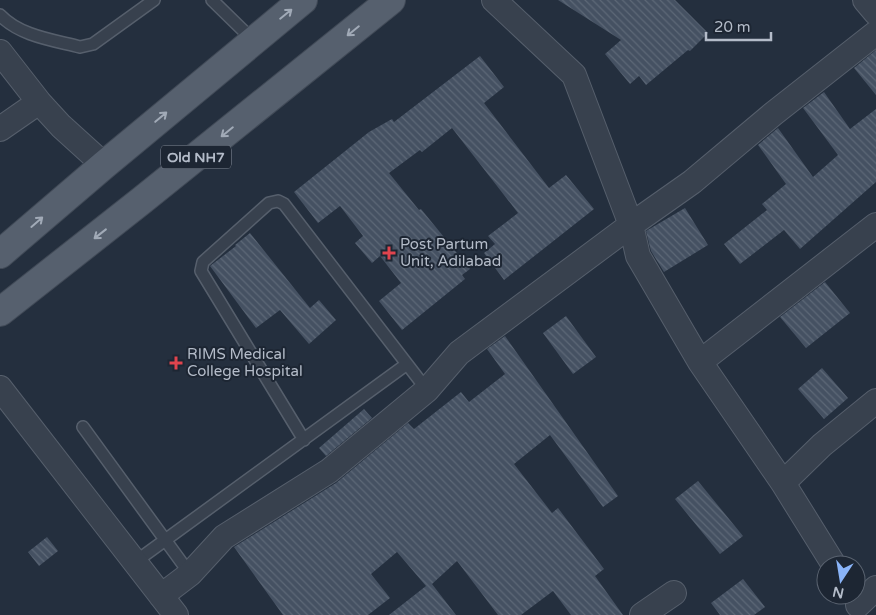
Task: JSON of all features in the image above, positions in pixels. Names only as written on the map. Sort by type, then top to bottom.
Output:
[{"type":"main road","name":"Old NH7","points":[[0,254],[303,0]]},
{"type":"main road","name":"Old NH7","points":[[0,312],[391,0]]},
{"type":"street","points":[[494,0],[574,75],[631,225],[638,256],[700,362],[784,483],[828,555]]},
{"type":"street","points":[[865,0],[876,13]]},
{"type":"street","points":[[161,596],[190,574],[224,537],[329,470],[427,390],[459,353],[692,182],[773,114],[876,33]]},
{"type":"street","points":[[0,52],[39,102],[61,126],[104,165]]},
{"type":"street","points":[[0,129],[39,102]]},
{"type":"street","points":[[700,362],[876,225]]},
{"type":"street","points":[[0,388],[176,615]]},
{"type":"street","points":[[784,483],[822,445],[876,401]]},
{"type":"street","points":[[866,597],[876,588]]},
{"type":"street","points":[[642,615],[674,593]]},
{"type":"lane","points":[[0,15],[24,32],[80,47],[93,44],[154,0]]},
{"type":"lane","points":[[212,0],[254,41]]},
{"type":"lane","points":[[304,440],[200,271],[203,262],[269,203],[278,201],[284,204],[427,390]]},
{"type":"lane","points":[[135,562],[407,364]]},
{"type":"lane","points":[[83,427],[190,574]]},
{"type":"building","points":[[558,0],[675,0],[708,33],[690,51],[688,50],[646,85],[639,76],[630,84],[605,54],[621,40]]},
{"type":"building","points":[[876,50],[876,95],[854,68]]},
{"type":"building","points":[[480,56],[504,87],[484,103],[549,188],[566,175],[594,209],[504,280],[484,253],[495,244],[488,236],[518,213],[452,128],[422,152],[420,150],[389,173],[470,269],[462,275],[465,279],[402,330],[379,301],[401,283],[380,256],[372,263],[355,243],[363,236],[340,206],[318,223],[294,192],[369,132],[392,119],[394,122]]},
{"type":"building","points":[[824,92],[850,129],[876,109],[876,182],[800,249],[784,230],[740,264],[724,244],[767,210],[762,204],[786,184],[758,145],[778,128],[813,177],[838,155],[803,108]]},
{"type":"building","points":[[685,208],[708,245],[664,272],[651,251],[646,231]]},
{"type":"building","points":[[250,233],[310,308],[319,300],[336,320],[309,344],[280,310],[256,328],[210,266]]},
{"type":"building","points":[[825,282],[850,313],[806,348],[780,317]]},
{"type":"building","points":[[566,316],[596,357],[573,374],[543,333]]},
{"type":"building","points":[[505,336],[618,496],[603,507],[550,435],[514,464],[552,513],[558,508],[604,569],[595,576],[623,615],[571,615],[553,591],[521,615],[498,615],[457,561],[432,584],[456,615],[389,615],[426,586],[397,552],[371,574],[390,598],[368,615],[283,615],[234,547],[336,483],[408,423],[414,429],[461,392],[469,402],[505,374],[487,349]]},
{"type":"building","points":[[822,368],[848,398],[824,419],[798,389]]},
{"type":"building","points":[[364,409],[372,418],[326,456],[319,448]]},
{"type":"building","points":[[698,481],[743,536],[720,554],[675,499]]},
{"type":"building","points":[[47,537],[58,551],[39,566],[28,552]]},
{"type":"building","points":[[743,579],[765,607],[754,615],[720,615],[711,603]]},
{"type":"place","name":"Post Partum Unit, Adilabad","points":[[389,253]]},
{"type":"place","name":"RIMS Medical College Hospital","points":[[176,363]]}]
